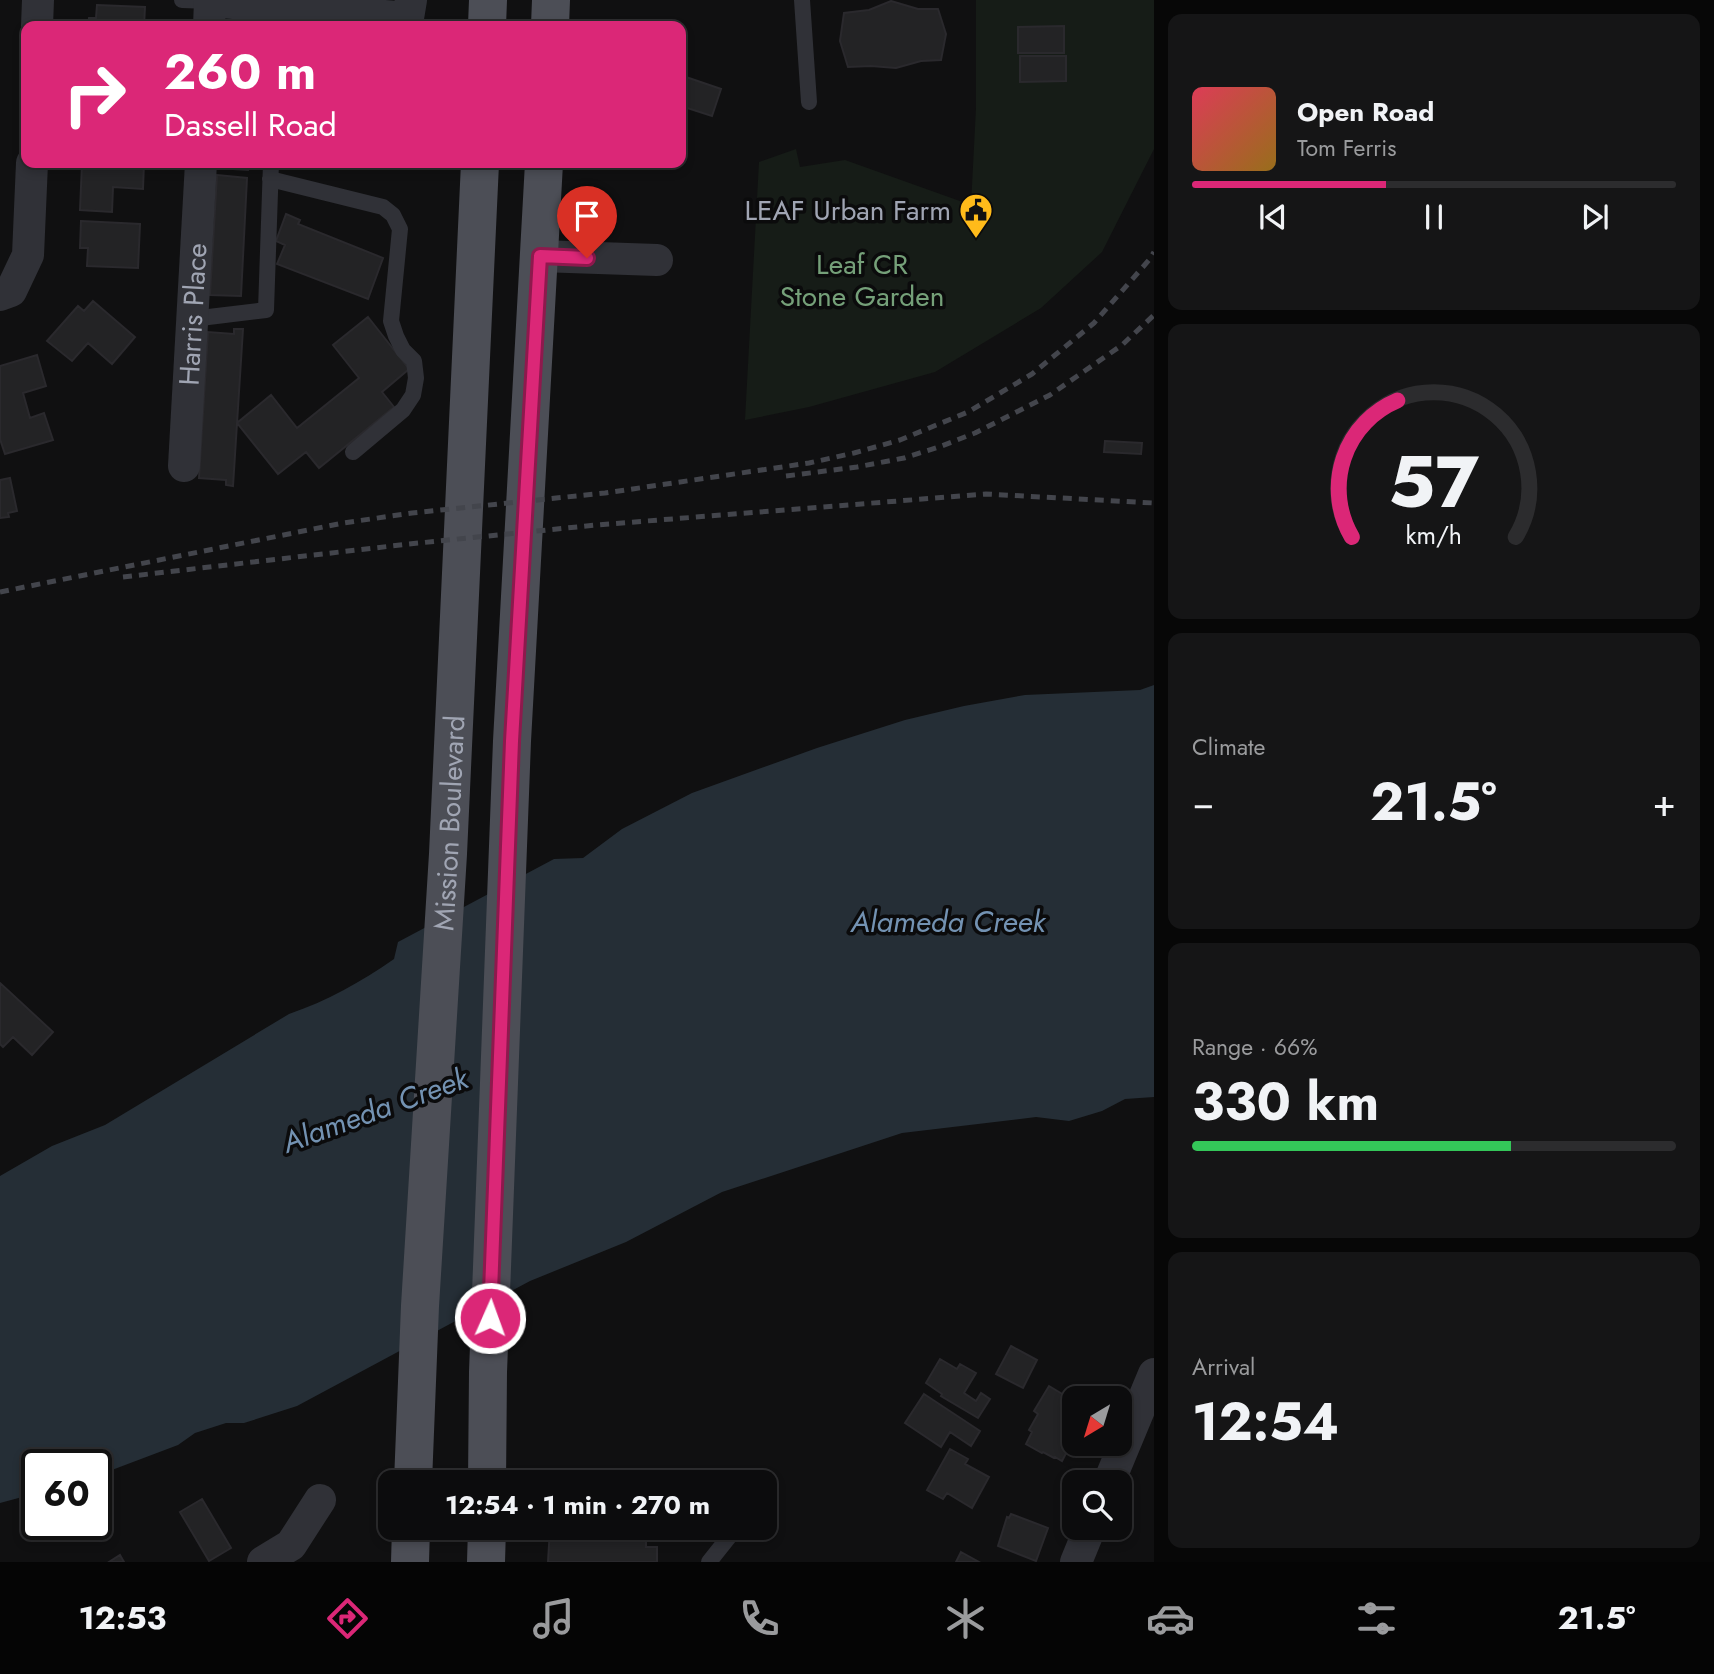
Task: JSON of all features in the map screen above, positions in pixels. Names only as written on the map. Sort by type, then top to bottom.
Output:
[{"type":"main road","points":[[487,21],[488,0]]},
{"type":"main road","points":[[550,21],[551,0]]},
{"type":"main road","name":"Mission Boulevard","points":[[414,1470],[421,1292],[448,854],[480,168]]},
{"type":"main road","name":"Mission Boulevard","points":[[487,1470],[488,1372],[512,741],[544,168]]},
{"type":"main road","points":[[410,1562],[411,1540]]},
{"type":"main road","points":[[486,1562],[487,1540]]},
{"type":"street","points":[[37,21],[38,0]]},
{"type":"street","points":[[200,9],[278,17],[408,18],[411,0]]},
{"type":"street","points":[[5,293],[28,255],[32,168]]},
{"type":"street","name":"Harris Place","points":[[184,466],[201,168]]},
{"type":"street","points":[[540,256],[657,260]]},
{"type":"street","points":[[1114,1470],[1154,1374]]},
{"type":"street","points":[[263,1562],[291,1545],[320,1500]]},
{"type":"street","points":[[1076,1562],[1085,1540]]},
{"type":"lane","points":[[802,0],[808,102]]},
{"type":"lane","points":[[192,319],[266,310],[271,171],[383,207],[393,215],[400,229],[391,321],[403,350],[414,361],[416,377],[412,396],[403,411],[353,452]]},
{"type":"lane","points":[[709,1562],[726,1540]]},
{"type":"green space","name":"Leaf CR Stone Garden","points":[[976,0],[1154,0],[1154,149],[1102,252],[1041,308],[935,372],[809,407],[745,420],[759,162],[796,149],[800,167],[845,160],[971,205],[976,108]]},
{"type":"water","name":"Alameda Creek","points":[[1154,685],[1154,1097],[1125,1099],[1102,1111],[1069,1121],[1036,1117],[902,1133],[722,1192],[626,1242],[530,1281],[297,1406],[244,1423],[226,1423],[195,1433],[178,1445],[112,1470],[112,1449],[21,1449],[21,1497],[0,1503],[0,1176],[52,1146],[105,1125],[289,1014],[356,983],[394,959],[398,942],[554,859],[583,858],[622,829],[692,793],[817,748],[905,720],[964,706],[1025,695],[1140,690]]},
{"type":"building","points":[[891,1],[918,9],[938,9],[946,34],[941,60],[921,61],[896,68],[848,67],[840,41],[844,13],[869,10]]},
{"type":"building","points":[[97,5],[145,7],[144,21],[89,21],[89,18],[96,18]]},
{"type":"building","points":[[1064,26],[1064,53],[1018,53],[1018,27]]},
{"type":"building","points":[[1020,56],[1066,56],[1066,81],[1020,82]]},
{"type":"building","points":[[686,77],[721,89],[712,116],[686,108]]},
{"type":"building","points":[[82,168],[144,168],[143,189],[113,187],[112,212],[80,210]]},
{"type":"building","points":[[217,168],[248,168],[248,170]]},
{"type":"building","points":[[217,175],[247,178],[241,296],[210,295]]},
{"type":"building","points":[[286,214],[300,220],[298,224],[383,258],[368,299],[277,264],[285,245],[276,241]]},
{"type":"building","points":[[81,221],[140,224],[138,268],[87,266],[88,248],[80,248]]},
{"type":"building","points":[[93,301],[135,337],[112,364],[88,343],[72,361],[47,341],[78,306],[84,311]]},
{"type":"building","points":[[368,317],[409,369],[382,392],[394,407],[319,468],[306,452],[278,474],[237,423],[271,395],[297,428],[359,378],[333,345]]},
{"type":"building","points":[[234,329],[243,329],[233,486],[226,485],[226,480],[199,478],[208,332],[234,334]]},
{"type":"building","points":[[37,355],[46,386],[23,393],[30,418],[44,413],[53,440],[5,454],[0,439],[0,366]]},
{"type":"building","points":[[1105,441],[1142,443],[1141,454],[1104,452]]},
{"type":"building","points":[[10,478],[17,511],[8,513],[9,517],[0,518],[0,480]]},
{"type":"building","points":[[0,983],[53,1032],[32,1055],[13,1037],[3,1047],[0,1044]]},
{"type":"building","points":[[1011,1346],[1037,1360],[1023,1388],[996,1374]]},
{"type":"building","points":[[940,1359],[957,1369],[960,1364],[976,1373],[964,1393],[976,1401],[981,1393],[990,1399],[978,1418],[941,1396],[942,1394],[926,1383]]},
{"type":"building","points":[[1049,1386],[1062,1394],[1062,1456],[1065,1456],[1062,1461],[1026,1444],[1032,1432],[1029,1430],[1038,1414],[1034,1411]]},
{"type":"building","points":[[924,1394],[980,1431],[971,1446],[950,1432],[941,1447],[905,1423]]},
{"type":"building","points":[[950,1449],[968,1459],[965,1464],[989,1477],[972,1508],[947,1493],[943,1499],[927,1490]]},
{"type":"building","points":[[202,1499],[231,1548],[209,1561],[180,1512]]},
{"type":"building","points":[[1011,1514],[1048,1528],[1036,1561],[998,1546],[1007,1517]]},
{"type":"building","points":[[549,1540],[646,1540],[646,1547],[657,1547],[657,1562],[548,1562]]},
{"type":"building","points":[[961,1552],[979,1562],[956,1562]]},
{"type":"building","points":[[120,1555],[124,1562],[109,1562]]},
{"type":"railway","points":[[0,592],[343,523],[605,493],[809,463],[900,440],[968,412],[1032,374],[1094,323],[1154,252]]},
{"type":"railway","points":[[786,476],[904,458],[975,433],[1050,395],[1122,345],[1154,315]]},
{"type":"railway","points":[[123,577],[596,525],[986,494],[1154,503]]},
{"type":"place","name":"LEAF Urban Farm","points":[[976,240]]},
{"type":"route","points":[[490,1318],[512,741],[540,256],[587,258]]}]
